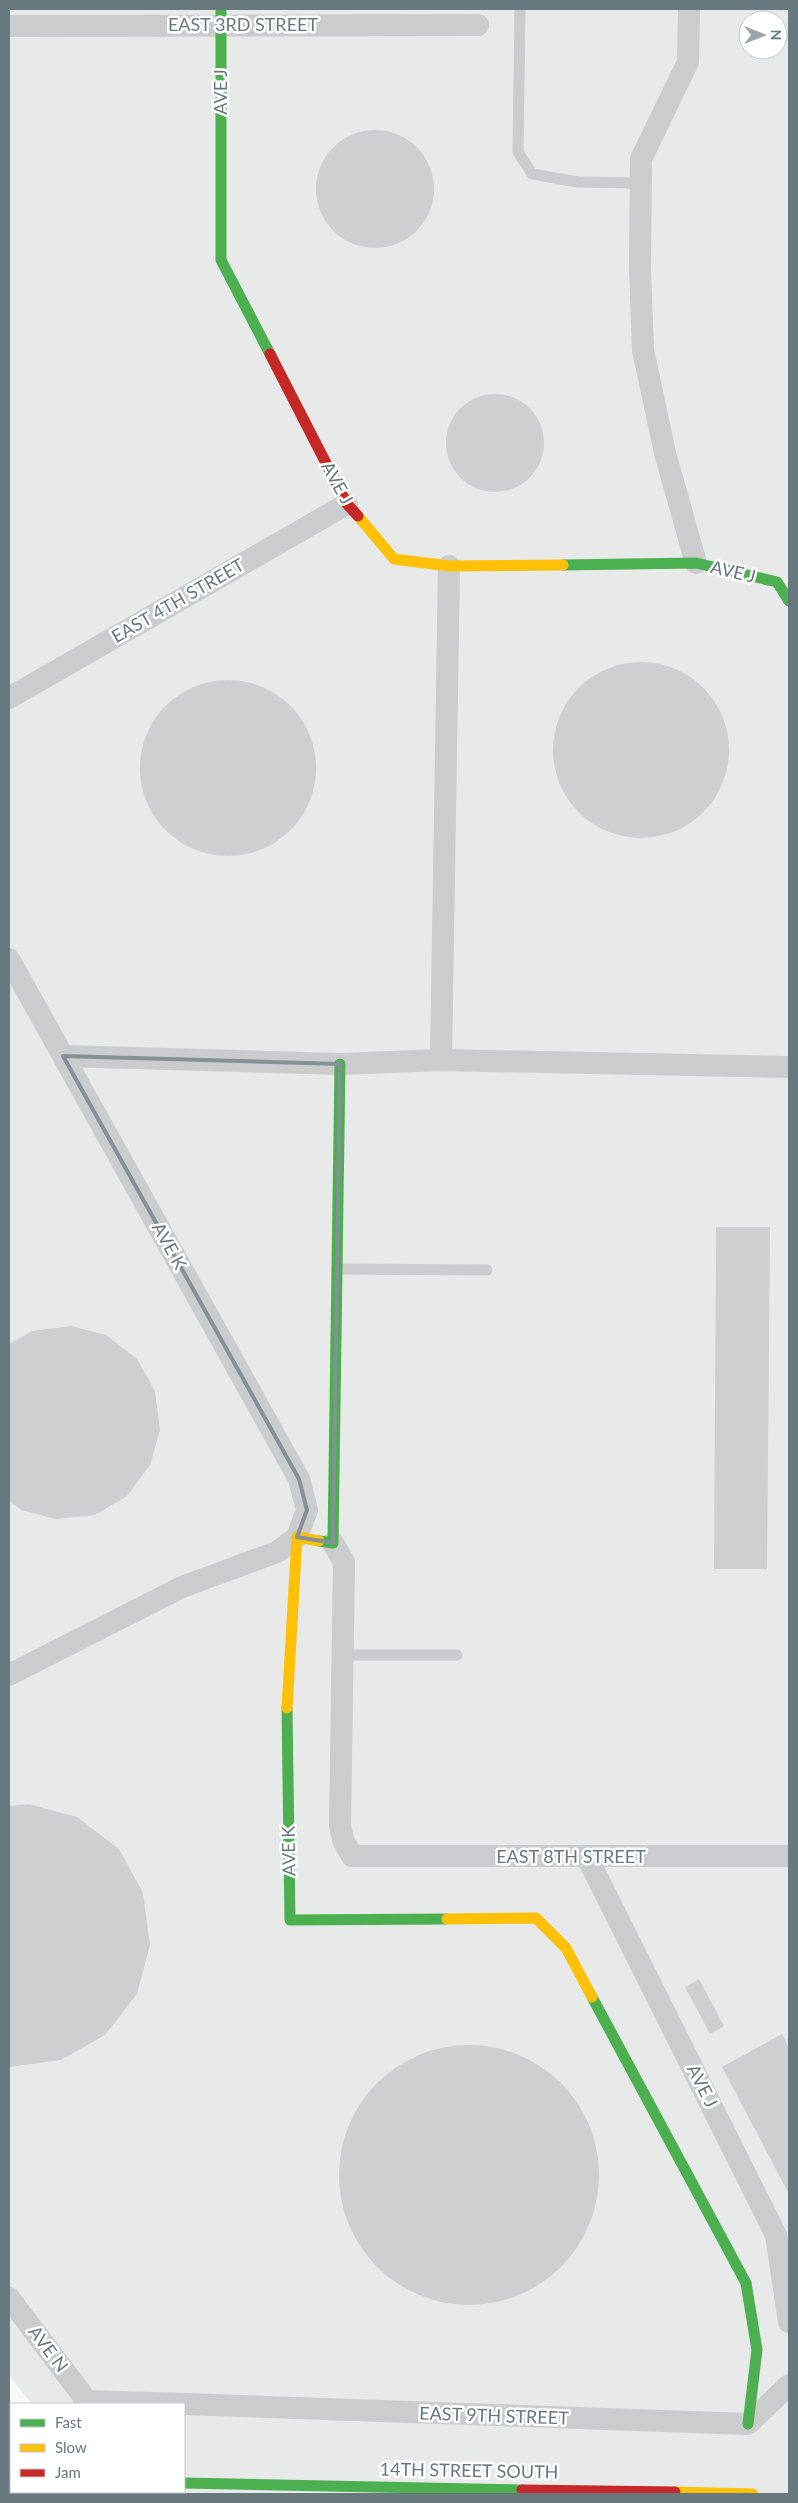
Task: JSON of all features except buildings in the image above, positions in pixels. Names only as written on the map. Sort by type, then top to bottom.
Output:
[{"type":"street","points":[[689,9],[688,62],[641,159],[640,269],[643,350],[664,453],[696,563]]},
{"type":"street","name":"EAST 3RD STREET","points":[[9,26],[221,17],[478,25]]},
{"type":"street","name":"AVE J","points":[[221,17],[221,260],[347,504],[394,559],[449,566],[696,563],[777,582],[789,601]]},
{"type":"street","name":"EAST 4TH STREET","points":[[9,698],[347,504]]},
{"type":"street","points":[[441,1060],[449,566]]},
{"type":"street","name":"AVE K","points":[[9,959],[300,1480],[307,1510],[297,1537],[286,1697],[290,1920],[536,1918],[566,1948],[746,2284],[757,2350],[748,2424]]},
{"type":"street","points":[[63,1056],[340,1064],[441,1060],[789,1067]]},
{"type":"street","points":[[340,1064],[333,1543],[344,1562],[343,1654]]},
{"type":"street","points":[[9,1675],[182,1587],[277,1552],[297,1537],[333,1543]]},
{"type":"street","name":"EAST 8TH STREET","points":[[343,1654],[340,1825],[343,1840],[352,1856],[587,1858],[789,1856]]},
{"type":"street","name":"AVE J","points":[[587,1858],[776,2235],[789,2322]]},
{"type":"street","name":"AVE N","points":[[9,2298],[87,2400]]},
{"type":"street","points":[[748,2424],[789,2385]]},
{"type":"street","name":"EAST 9TH STREET","points":[[87,2400],[159,2403]]},
{"type":"street","name":"EAST 9TH STREET","points":[[185,2404],[748,2424]]},
{"type":"street","name":"14TH STREET SOUTH","points":[[185,2483],[753,2494]]},
{"type":"lane","points":[[520,9],[518,152],[532,174],[578,182],[641,182]]},
{"type":"lane","points":[[337,1269],[487,1270]]},
{"type":"lane","points":[[343,1654],[457,1654]]},
{"type":"highlighted area","points":[[63,1056],[340,1064],[333,1543],[297,1537],[307,1510],[299,1479]]},
{"type":"shaded area","points":[[9,9],[789,9],[789,2494],[104,2494],[185,2493],[185,2403],[31,2403],[9,2375]]},
{"type":"traffic: fast","points":[[221,9],[221,260],[270,354]]},
{"type":"traffic: fast","points":[[563,565],[696,563],[777,582],[789,601]]},
{"type":"traffic: fast","points":[[319,1541],[333,1543],[340,1064]]},
{"type":"traffic: fast","points":[[287,1708],[290,1920],[447,1919]]},
{"type":"traffic: fast","points":[[592,1997],[746,2283],[757,2350],[748,2424]]},
{"type":"traffic: fast","points":[[185,2483],[522,2490]]},
{"type":"traffic: fast","points":[[71,2494],[82,2493]]},
{"type":"traffic: slow","points":[[358,516],[394,559],[449,566],[563,565]]},
{"type":"traffic: slow","points":[[287,1708],[297,1537],[319,1541]]},
{"type":"traffic: slow","points":[[447,1919],[536,1918],[566,1948],[592,1997]]},
{"type":"traffic: slow","points":[[675,2492],[753,2494]]},
{"type":"traffic: jam","points":[[270,354],[347,504],[358,516]]},
{"type":"traffic: jam","points":[[522,2490],[675,2492]]}]
